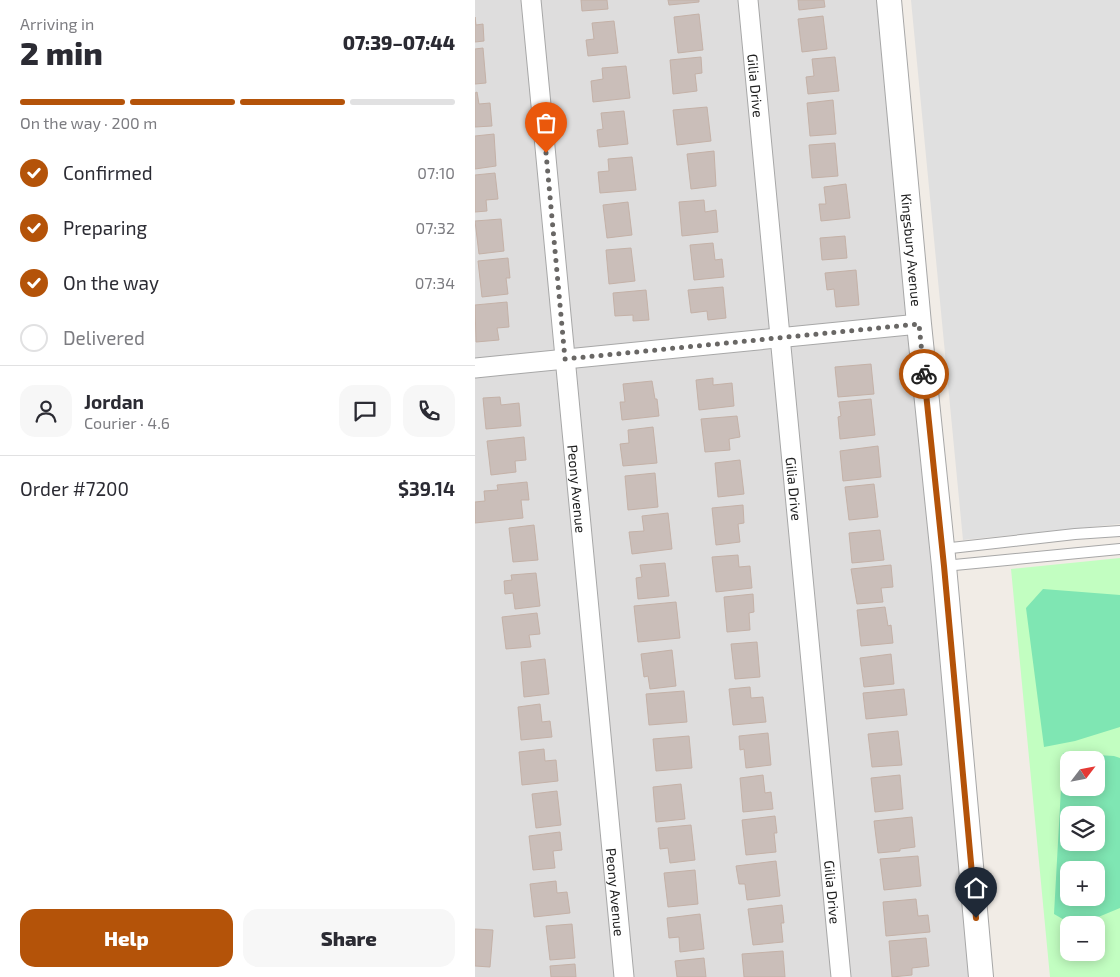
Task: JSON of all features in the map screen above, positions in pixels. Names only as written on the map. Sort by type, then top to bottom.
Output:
[{"type":"street","name":"Peony Avenue","points":[[531,0],[624,977]]},
{"type":"street","name":"Gilia Drive","points":[[748,0],[841,977]]},
{"type":"street","name":"Kingsbury Avenue","points":[[889,0],[943,557],[981,977]]},
{"type":"street","points":[[475,368],[919,324]]},
{"type":"lane","points":[[943,557],[1075,534],[1120,532]]},
{"type":"lane","points":[[943,557],[1120,549]]},
{"type":"shaded area","points":[[475,0],[897,0],[992,977],[475,977]]},
{"type":"shaded area","points":[[911,0],[1120,0],[1120,524],[963,540]]},
{"type":"green space","points":[[1120,558],[1120,977],[1050,977],[1011,569]]},
{"type":"green space","points":[[1043,589],[1120,595],[1120,727],[1075,741],[1044,747],[1026,608]]},
{"type":"green space","points":[[1105,755],[1120,758],[1120,908],[1101,916],[1060,917],[1054,914],[1060,807],[1060,851],[1105,851],[1105,806],[1060,806],[1061,796],[1105,796]]},
{"type":"building","points":[[581,0],[607,0],[608,9],[582,11]]},
{"type":"building","points":[[668,0],[699,0],[699,2],[669,5]]},
{"type":"building","points":[[798,0],[824,0],[825,7],[799,10]]},
{"type":"building","points":[[699,14],[703,50],[678,53],[674,17]]},
{"type":"building","points":[[823,16],[827,49],[802,52],[798,19]]},
{"type":"building","points":[[475,17],[476,25],[483,24],[484,41],[475,42]]},
{"type":"building","points":[[614,21],[618,53],[588,56],[586,40],[594,39],[592,23]]},
{"type":"building","points":[[483,48],[486,83],[475,84],[475,49]]},
{"type":"building","points":[[701,57],[702,73],[695,74],[697,91],[673,94],[670,60]]},
{"type":"building","points":[[835,57],[839,91],[808,94],[806,77],[814,76],[812,59]]},
{"type":"building","points":[[626,66],[630,98],[593,102],[591,81],[603,79],[602,68]]},
{"type":"building","points":[[477,92],[479,104],[490,103],[492,126],[475,127],[475,93]]},
{"type":"building","points":[[833,100],[836,134],[810,136],[807,103]]},
{"type":"building","points":[[707,107],[711,141],[677,145],[673,110]]},
{"type":"building","points":[[624,111],[628,144],[599,147],[597,130],[603,129],[601,113]]},
{"type":"building","points":[[494,134],[496,166],[475,169],[475,136]]},
{"type":"building","points":[[835,143],[838,176],[812,178],[809,145]]},
{"type":"building","points":[[714,151],[716,186],[691,189],[687,154]]},
{"type":"building","points":[[632,157],[636,190],[600,193],[598,172],[609,171],[608,159]]},
{"type":"building","points":[[495,173],[498,199],[486,200],[487,211],[475,212],[475,175]]},
{"type":"building","points":[[846,184],[850,218],[821,221],[819,204],[826,204],[824,187]]},
{"type":"building","points":[[704,200],[705,212],[716,210],[718,232],[682,236],[679,202]]},
{"type":"building","points":[[628,202],[632,235],[607,238],[603,205]]},
{"type":"building","points":[[501,219],[504,251],[479,254],[475,221]]},
{"type":"building","points":[[845,236],[847,258],[822,260],[820,238]]},
{"type":"building","points":[[713,243],[715,260],[722,259],[724,277],[694,280],[690,245]]},
{"type":"building","points":[[631,248],[635,281],[609,284],[606,250]]},
{"type":"building","points":[[508,258],[510,278],[506,278],[508,294],[482,297],[478,261]]},
{"type":"building","points":[[856,270],[859,305],[836,307],[834,289],[827,290],[825,273]]},
{"type":"building","points":[[723,287],[726,318],[708,320],[707,311],[691,313],[688,290]]},
{"type":"building","points":[[646,290],[649,320],[633,321],[633,315],[615,316],[613,293]]},
{"type":"building","points":[[507,302],[509,327],[497,328],[499,340],[476,342],[475,305]]},
{"type":"building","points":[[871,364],[874,394],[838,397],[835,367]]},
{"type":"building","points":[[713,378],[713,385],[732,383],[734,406],[699,410],[696,380]]},
{"type":"building","points":[[652,381],[659,416],[622,420],[620,402],[625,402],[623,384]]},
{"type":"building","points":[[500,397],[501,405],[519,403],[521,426],[486,429],[483,398]]},
{"type":"building","points":[[871,399],[875,435],[840,439],[838,417],[841,416],[839,402]]},
{"type":"building","points":[[737,416],[740,437],[729,439],[730,450],[705,452],[701,419]]},
{"type":"building","points":[[653,427],[657,463],[623,466],[620,444],[629,443],[628,430]]},
{"type":"building","points":[[524,437],[526,460],[515,461],[516,472],[491,475],[487,441]]},
{"type":"building","points":[[878,446],[881,477],[843,481],[840,451]]},
{"type":"building","points":[[740,460],[744,494],[718,497],[715,463]]},
{"type":"building","points":[[655,473],[658,507],[628,510],[625,476]]},
{"type":"building","points":[[527,482],[529,500],[521,500],[523,518],[475,523],[475,502],[485,501],[484,491],[498,490],[497,485]]},
{"type":"building","points":[[874,484],[878,517],[849,520],[845,487]]},
{"type":"building","points":[[743,505],[744,523],[738,524],[740,542],[716,545],[712,508]]},
{"type":"building","points":[[668,513],[672,549],[632,554],[629,532],[644,531],[642,516]]},
{"type":"building","points":[[534,525],[538,560],[513,562],[509,528]]},
{"type":"building","points":[[880,530],[884,560],[852,563],[849,533]]},
{"type":"building","points":[[738,555],[739,567],[750,566],[752,588],[716,592],[712,557]]},
{"type":"building","points":[[665,563],[669,596],[638,599],[636,578],[642,577],[640,565]]},
{"type":"building","points":[[891,565],[893,587],[881,588],[883,602],[857,604],[851,569]]},
{"type":"building","points":[[536,573],[540,606],[515,609],[513,593],[505,594],[504,581],[512,580],[511,575]]},
{"type":"building","points":[[753,594],[754,612],[749,613],[750,630],[727,632],[724,597]]},
{"type":"building","points":[[676,602],[680,638],[638,642],[634,606]]},
{"type":"building","points":[[885,607],[888,626],[891,625],[893,643],[861,646],[857,610]]},
{"type":"building","points":[[537,613],[540,634],[529,635],[531,647],[506,649],[502,617]]},
{"type":"building","points":[[757,642],[760,677],[735,679],[731,644]]},
{"type":"building","points":[[672,650],[676,686],[650,689],[648,676],[644,677],[641,654]]},
{"type":"building","points":[[891,654],[894,684],[864,687],[860,658]]},
{"type":"building","points":[[545,659],[549,694],[524,697],[521,662]]},
{"type":"building","points":[[750,687],[751,698],[763,697],[766,722],[733,725],[729,689]]},
{"type":"building","points":[[904,689],[907,715],[866,719],[863,693]]},
{"type":"building","points":[[684,691],[687,722],[649,725],[646,694]]},
{"type":"building","points":[[540,704],[542,722],[550,721],[552,737],[521,740],[518,707]]},
{"type":"building","points":[[898,731],[902,765],[872,767],[868,734]]},
{"type":"building","points":[[768,733],[771,765],[746,768],[744,749],[740,750],[739,736]]},
{"type":"building","points":[[689,736],[692,768],[656,771],[653,739]]},
{"type":"building","points":[[544,749],[545,761],[556,760],[558,781],[522,785],[519,752]]},
{"type":"building","points":[[763,775],[765,793],[771,792],[773,809],[743,812],[740,778]]},
{"type":"building","points":[[900,775],[903,809],[875,812],[871,778]]},
{"type":"building","points":[[681,784],[685,819],[656,822],[653,787]]},
{"type":"building","points":[[557,791],[561,825],[536,828],[532,794]]},
{"type":"building","points":[[775,816],[777,833],[774,833],[776,852],[746,855],[742,820]]},
{"type":"building","points":[[912,817],[915,847],[900,849],[900,851],[878,853],[874,821]]},
{"type":"building","points":[[691,825],[695,860],[670,863],[668,848],[660,849],[658,828]]},
{"type":"building","points":[[560,832],[562,850],[553,851],[555,868],[533,870],[529,836]]},
{"type":"building","points":[[918,856],[921,886],[884,890],[880,859]]},
{"type":"building","points":[[776,861],[780,896],[747,900],[745,884],[739,884],[736,866]]},
{"type":"building","points":[[695,870],[698,904],[668,907],[664,873]]},
{"type":"building","points":[[556,881],[557,893],[567,892],[570,913],[534,917],[530,884]]},
{"type":"building","points":[[916,899],[918,916],[928,915],[930,932],[886,936],[883,902]]},
{"type":"building","points":[[782,905],[784,923],[781,923],[783,942],[753,945],[748,909]]},
{"type":"building","points":[[700,914],[704,949],[680,952],[679,937],[669,938],[667,918]]},
{"type":"building","points":[[572,924],[575,958],[550,960],[546,926]]},
{"type":"building","points":[[475,929],[493,930],[490,967],[475,966]]},
{"type":"building","points":[[926,938],[929,966],[912,968],[912,975],[892,977],[889,941]]},
{"type":"building","points":[[783,951],[785,977],[744,977],[742,954]]},
{"type":"building","points":[[704,958],[706,977],[677,977],[675,961]]},
{"type":"building","points":[[575,964],[576,977],[551,977],[550,966]]},
{"type":"way so far","points":[[546,153],[565,359],[919,324],[924,374]]},
{"type":"route","points":[[924,374],[944,566],[976,918]]}]
